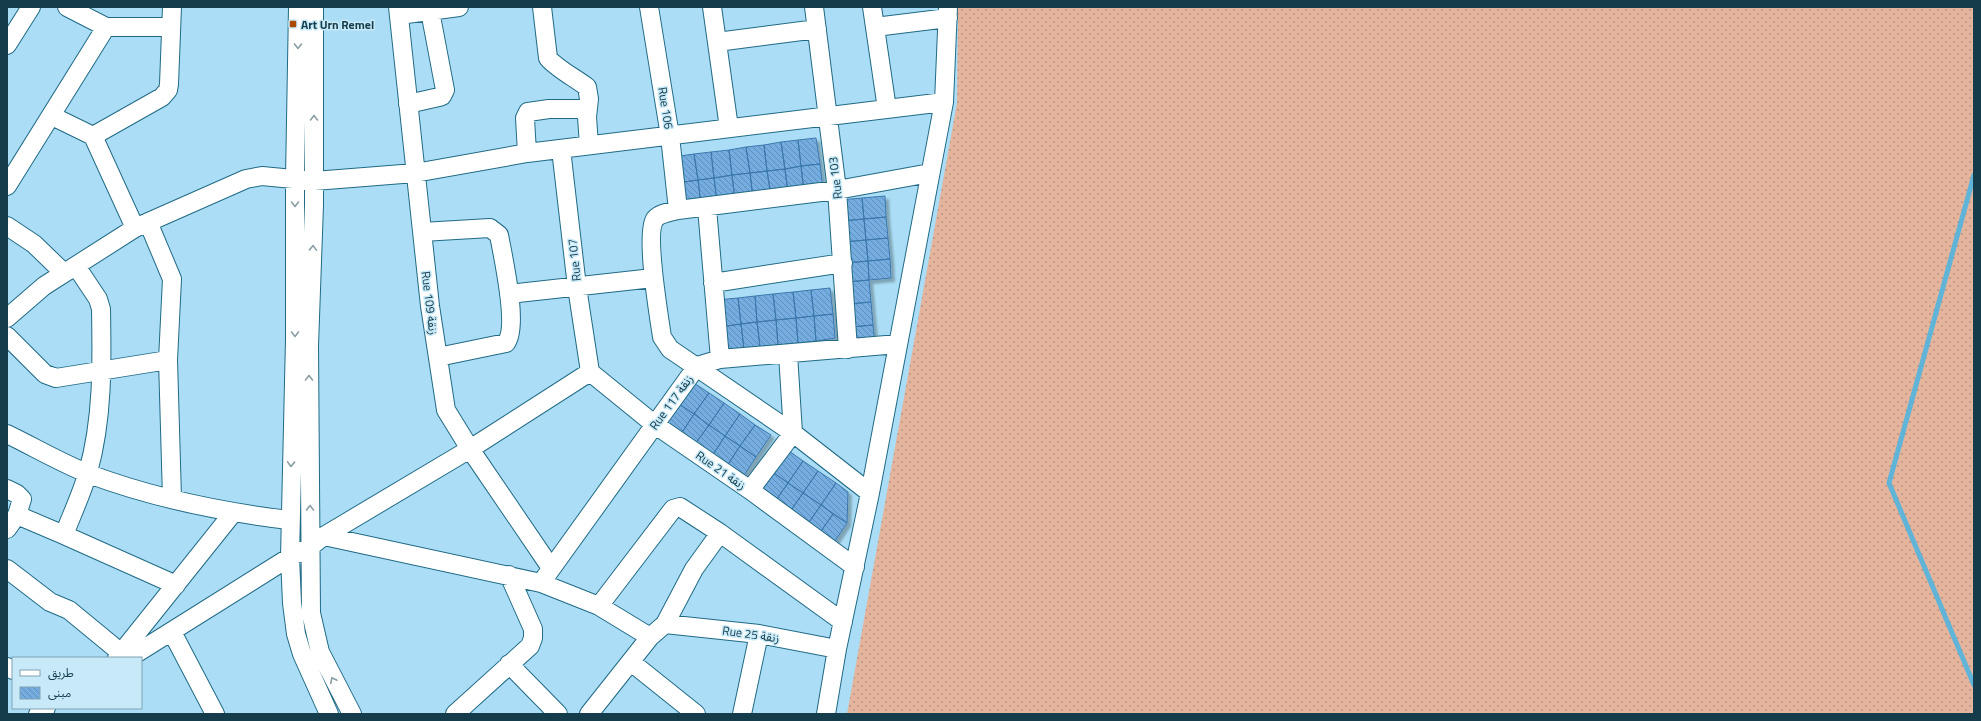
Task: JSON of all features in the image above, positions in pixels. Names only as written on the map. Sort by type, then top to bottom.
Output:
[{"type":"street","points":[[7,45],[31,7]]},
{"type":"street","points":[[67,7],[106,27],[171,27]]},
{"type":"street","points":[[93,136],[166,94],[169,84],[172,7]]},
{"type":"street","points":[[298,7],[295,178],[295,339],[289,520],[290,557],[296,634],[302,654],[329,714]]},
{"type":"street","points":[[314,7],[314,181],[310,339],[308,346],[317,542],[311,613],[314,634],[320,652],[352,714]]},
{"type":"street","points":[[399,11],[430,11],[459,7]]},
{"type":"street","points":[[542,7],[548,58],[553,64],[587,87],[589,99],[587,117],[589,145]]},
{"type":"street","name":"Rue 106","points":[[649,7],[670,136],[678,210]]},
{"type":"street","points":[[712,7],[729,128]]},
{"type":"street","name":"Rue 103","points":[[814,7],[837,190],[848,349]]},
{"type":"street","points":[[872,7],[887,109]]},
{"type":"street","name":"Rue 109 زنقة","points":[[399,11],[415,173],[446,410],[546,576]]},
{"type":"street","points":[[408,104],[439,97],[445,90],[430,11]]},
{"type":"street","points":[[826,714],[837,649],[870,493],[944,102],[948,13],[875,28]]},
{"type":"street","points":[[7,186],[52,116],[106,27]]},
{"type":"street","points":[[717,42],[817,29]]},
{"type":"street","points":[[7,318],[44,286],[142,225],[246,179],[262,176],[314,181],[415,173],[527,153],[944,102]]},
{"type":"street","points":[[527,153],[525,118],[528,112],[549,108],[578,108],[584,109],[587,117]]},
{"type":"street","points":[[52,116],[93,136],[172,279],[168,360],[172,498]]},
{"type":"street","name":"Rue 107","points":[[561,149],[577,287],[590,372]]},
{"type":"street","points":[[870,493],[793,433],[670,349],[662,337],[653,278],[652,226],[660,215],[678,210],[707,208],[837,190],[930,173]]},
{"type":"street","points":[[707,208],[720,359]]},
{"type":"street","points":[[7,226],[70,269],[98,299],[101,309],[102,370],[95,440],[88,473],[64,535]]},
{"type":"street","points":[[422,232],[490,228],[495,231],[499,235],[510,294],[512,334],[506,343],[438,357]]},
{"type":"street","points":[[713,283],[843,263]]},
{"type":"street","points":[[510,294],[653,278]]},
{"type":"street","points":[[7,336],[45,374],[62,378],[168,360]]},
{"type":"street","name":"Rue 117 زنقة","points":[[546,576],[696,366],[720,359],[898,344]]},
{"type":"street","points":[[750,490],[793,433],[788,354]]},
{"type":"street","points":[[122,656],[172,632],[290,557],[470,449],[590,372]]},
{"type":"street","name":"Rue 21 زنقة","points":[[590,372],[654,424],[750,490],[855,567]]},
{"type":"street","points":[[7,434],[88,473],[135,489],[233,513],[289,520]]},
{"type":"street","points":[[7,489],[17,494],[22,499],[17,515],[7,529]]},
{"type":"street","points":[[599,606],[676,507],[683,508],[720,533],[843,622]]},
{"type":"street","points":[[122,656],[233,513]]},
{"type":"street","points":[[17,515],[176,585]]},
{"type":"street","points":[[589,714],[650,637],[665,624],[694,569],[720,533]]},
{"type":"street","points":[[317,542],[509,575],[546,576],[650,637]]},
{"type":"street","points":[[7,569],[50,602],[69,610],[122,656]]},
{"type":"street","points":[[455,714],[530,646],[534,633],[509,575]]},
{"type":"street","name":"Rue 25 زنقة","points":[[665,624],[759,634],[837,649]]},
{"type":"street","points":[[172,632],[214,714]]},
{"type":"street","points":[[742,714],[759,634]]},
{"type":"street","points":[[631,662],[690,712]]},
{"type":"street","points":[[510,664],[558,714]]},
{"type":"shaded area","points":[[955,7],[1974,7],[1974,714],[847,714],[957,103],[958,21]]},
{"type":"building","points":[[816,138],[820,164],[801,166],[798,140]]},
{"type":"building","points":[[798,140],[801,166],[785,169],[781,142]]},
{"type":"building","points":[[781,142],[785,169],[767,171],[764,145]]},
{"type":"building","points":[[764,145],[767,171],[750,173],[746,147]]},
{"type":"building","points":[[746,147],[750,173],[732,175],[729,150]]},
{"type":"building","points":[[729,150],[732,175],[714,178],[711,152]]},
{"type":"building","points":[[711,152],[714,178],[698,180],[694,154]]},
{"type":"building","points":[[694,154],[698,180],[677,183],[673,157]]},
{"type":"building","points":[[820,164],[823,188],[804,191],[801,166]]},
{"type":"building","points":[[801,166],[804,191],[788,193],[785,169]]},
{"type":"building","points":[[785,169],[788,193],[771,195],[767,171]]},
{"type":"building","points":[[767,171],[771,195],[753,198],[750,173]]},
{"type":"building","points":[[750,173],[753,198],[735,200],[732,175]]},
{"type":"building","points":[[732,175],[735,200],[717,202],[714,178]]},
{"type":"building","points":[[714,178],[717,202],[701,205],[698,180]]},
{"type":"building","points":[[698,180],[701,205],[680,208],[677,183]]},
{"type":"building","points":[[885,196],[886,217],[864,219],[862,198]]},
{"type":"building","points":[[862,198],[864,219],[842,221],[840,200]]},
{"type":"building","points":[[886,217],[888,238],[866,240],[864,219]]},
{"type":"building","points":[[864,219],[866,240],[844,242],[842,221]]},
{"type":"building","points":[[888,238],[890,259],[868,261],[866,240]]},
{"type":"building","points":[[866,240],[868,261],[846,263],[844,242]]},
{"type":"building","points":[[890,259],[891,278],[869,280],[868,261]]},
{"type":"building","points":[[868,261],[869,280],[847,282],[846,263]]},
{"type":"building","points":[[869,280],[871,302],[849,304],[847,282]]},
{"type":"building","points":[[830,288],[833,314],[814,316],[811,290]]},
{"type":"building","points":[[811,290],[814,316],[796,318],[793,292]]},
{"type":"building","points":[[793,292],[796,318],[776,320],[773,294]]},
{"type":"building","points":[[773,294],[776,320],[757,322],[755,296]]},
{"type":"building","points":[[755,296],[757,322],[741,324],[738,298]]},
{"type":"building","points":[[738,298],[741,324],[720,327],[717,300]]},
{"type":"building","points":[[871,302],[873,325],[851,327],[849,304]]},
{"type":"building","points":[[833,314],[835,338],[816,341],[814,316]]},
{"type":"building","points":[[814,316],[816,341],[798,343],[796,318]]},
{"type":"building","points":[[796,318],[798,343],[778,345],[776,320]]},
{"type":"building","points":[[776,320],[778,345],[760,347],[757,322]]},
{"type":"building","points":[[757,322],[760,347],[744,349],[741,324]]},
{"type":"building","points":[[741,324],[744,349],[723,351],[720,327]]},
{"type":"building","points":[[873,325],[875,345],[853,347],[851,327]]},
{"type":"building","points":[[694,383],[709,393],[694,414],[679,404]]},
{"type":"building","points":[[709,393],[724,403],[709,425],[694,414]]},
{"type":"building","points":[[724,403],[740,414],[725,436],[709,425]]},
{"type":"building","points":[[679,404],[694,414],[681,434],[665,424]]},
{"type":"building","points":[[694,414],[709,425],[695,444],[681,434]]},
{"type":"building","points":[[740,414],[755,425],[740,446],[725,436]]},
{"type":"building","points":[[709,425],[725,436],[712,456],[695,444]]},
{"type":"building","points":[[755,425],[771,435],[756,457],[740,446]]},
{"type":"building","points":[[725,436],[740,446],[727,466],[712,456]]},
{"type":"building","points":[[740,446],[756,457],[743,477],[727,466]]},
{"type":"building","points":[[786,449],[803,461],[788,483],[771,471]]},
{"type":"building","points":[[803,461],[818,471],[803,493],[788,483]]},
{"type":"building","points":[[771,471],[788,483],[774,503],[757,491]]},
{"type":"building","points":[[818,471],[836,483],[821,505],[803,493]]},
{"type":"building","points":[[788,483],[803,493],[789,513],[774,503]]},
{"type":"building","points":[[836,483],[848,492],[847,523],[821,505]]},
{"type":"building","points":[[803,493],[821,505],[807,525],[789,513]]},
{"type":"building","points":[[821,505],[833,514],[819,534],[807,525]]},
{"type":"building","points":[[833,514],[847,523],[833,544],[819,534]]},
{"type":"waterway","points":[[1974,175],[1889,483],[1974,685]]},
{"type":"place","name":"Art Urn Remel","points":[[293,24]]}]
